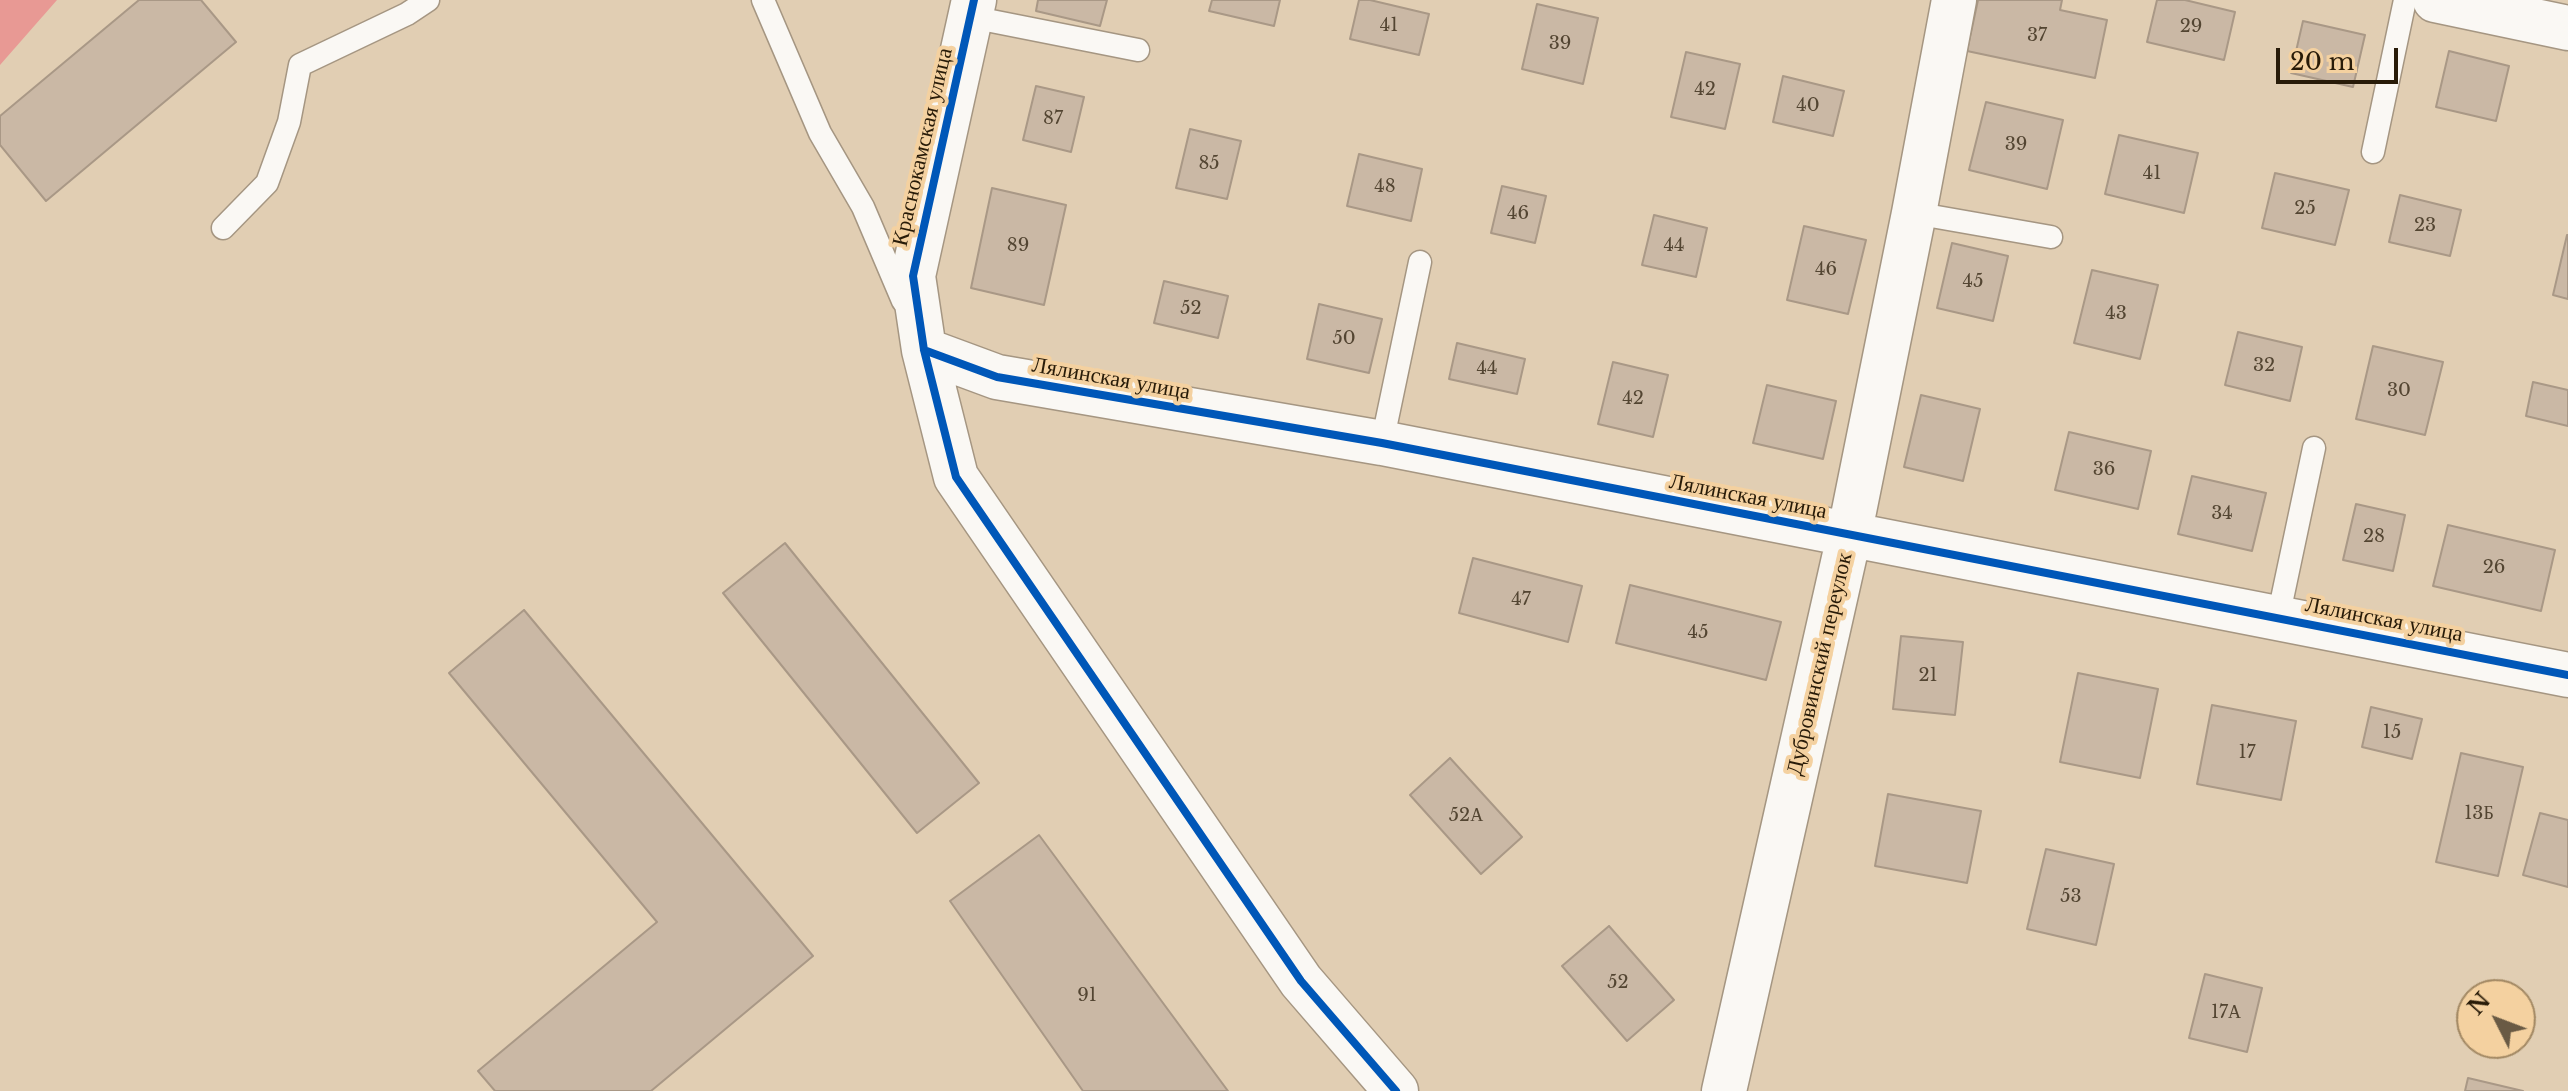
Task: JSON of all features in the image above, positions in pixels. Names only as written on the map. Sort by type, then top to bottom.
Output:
[{"type":"street","name":"Дубровинский переулок","points":[[1724,1091],[1849,536],[1954,0]]},
{"type":"street","points":[[2435,0],[2568,28]]},
{"type":"street","name":"Краснокамская улица","points":[[972,9],[913,276],[924,350],[956,477],[1301,981],[1396,1091]]},
{"type":"street","name":"Лялинская улица","points":[[924,350],[997,377],[1382,443],[2568,675]]},
{"type":"lane","points":[[223,228],[267,183],[289,122],[300,65],[407,14],[428,0]]},
{"type":"lane","points":[[763,0],[820,133],[863,207],[924,350]]},
{"type":"lane","points":[[2373,152],[2405,0]]},
{"type":"lane","points":[[972,9],[1138,50]]},
{"type":"lane","points":[[1914,213],[2051,237]]},
{"type":"lane","points":[[1382,443],[1420,262]]},
{"type":"lane","points":[[2278,618],[2314,448]]},
{"type":"shaded area","points":[[0,0],[57,0],[0,65]]},
{"type":"building","points":[[139,0],[201,0],[236,42],[46,201],[0,145],[0,116]]},
{"type":"building","points":[[1038,0],[1107,0],[1100,26],[1036,11]]},
{"type":"building","points":[[1212,0],[1280,0],[1274,26],[1209,11]]},
{"type":"building","points":[[1359,0],[1429,14],[1419,55],[1350,39]]},
{"type":"building","points":[[1978,0],[2062,0],[2060,10],[2107,20],[2095,78],[1967,51]]},
{"type":"building","points":[[2157,0],[2185,0],[2235,12],[2224,60],[2147,42]]},
{"type":"building","points":[[1537,4],[1598,18],[1583,84],[1522,69]]},
{"type":"building","points":[[2303,21],[2365,35],[2353,87],[2291,73]]},
{"type":"building","points":[[2449,51],[2509,66],[2496,121],[2436,107]]},
{"type":"building","points":[[1686,52],[1740,64],[1725,129],[1671,117]]},
{"type":"building","points":[[1783,76],[1844,91],[1833,136],[1773,122]]},
{"type":"building","points":[[1036,86],[1084,97],[1071,152],[1023,140]]},
{"type":"building","points":[[1986,102],[2063,120],[2047,189],[1969,170]]},
{"type":"building","points":[[1190,129],[1241,141],[1227,199],[1176,188]]},
{"type":"building","points":[[2119,135],[2198,153],[2184,213],[2105,194]]},
{"type":"building","points":[[1359,154],[1422,169],[1411,221],[1347,206]]},
{"type":"building","points":[[2275,173],[2349,190],[2335,245],[2262,228]]},
{"type":"building","points":[[1502,186],[1546,196],[1535,243],[1491,233]]},
{"type":"building","points":[[992,188],[1066,205],[1044,305],[971,288]]},
{"type":"building","points":[[2400,195],[2461,210],[2450,256],[2389,242]]},
{"type":"building","points":[[1654,215],[1707,228],[1696,277],[1642,265]]},
{"type":"building","points":[[1804,226],[1866,240],[1848,314],[1787,300]]},
{"type":"building","points":[[2568,235],[2568,299],[2553,295]]},
{"type":"building","points":[[1952,243],[2008,256],[1993,321],[1937,308]]},
{"type":"building","points":[[2092,270],[2158,285],[2140,359],[2074,343]]},
{"type":"building","points":[[1164,281],[1228,296],[1218,338],[1154,323]]},
{"type":"building","points":[[1319,304],[1382,319],[1369,373],[1307,359]]},
{"type":"building","points":[[2238,332],[2302,347],[2290,401],[2225,385]]},
{"type":"building","points":[[1457,343],[1525,359],[1517,394],[1449,379]]},
{"type":"building","points":[[2373,346],[2443,362],[2425,435],[2356,419]]},
{"type":"building","points":[[1613,362],[1668,375],[1653,437],[1598,424]]},
{"type":"building","points":[[2533,382],[2568,390],[2568,426],[2526,416]]},
{"type":"building","points":[[1767,385],[1836,401],[1823,459],[1753,443]]},
{"type":"building","points":[[1921,395],[1980,409],[1963,481],[1904,467]]},
{"type":"building","points":[[2069,432],[2151,451],[2138,509],[2055,490]]},
{"type":"building","points":[[2192,476],[2266,493],[2252,551],[2178,534]]},
{"type":"building","points":[[2356,504],[2405,515],[2393,571],[2343,560]]},
{"type":"building","points":[[2448,525],[2555,550],[2541,611],[2433,586]]},
{"type":"building","points":[[785,543],[979,783],[917,833],[723,593]]},
{"type":"building","points":[[1473,558],[1582,586],[1568,642],[1459,613]]},
{"type":"building","points":[[1630,585],[1781,622],[1766,680],[1616,643]]},
{"type":"building","points":[[524,610],[813,956],[651,1091],[495,1091],[478,1071],[657,922],[449,673]]},
{"type":"building","points":[[1901,636],[1963,642],[1955,715],[1893,709]]},
{"type":"building","points":[[2078,673],[2158,689],[2140,778],[2060,762]]},
{"type":"building","points":[[2212,705],[2296,721],[2281,800],[2197,784]]},
{"type":"building","points":[[2371,707],[2422,719],[2412,759],[2362,747]]},
{"type":"building","points":[[2461,753],[2523,767],[2498,876],[2436,862]]},
{"type":"building","points":[[1450,758],[1522,837],[1481,874],[1410,795]]},
{"type":"building","points":[[1888,794],[1981,811],[1967,883],[1875,866]]},
{"type":"building","points":[[2540,813],[2568,820],[2568,887],[2523,875]]},
{"type":"building","points":[[1039,835],[1228,1091],[1083,1091],[950,901]]},
{"type":"building","points":[[2046,849],[2114,864],[2096,945],[2027,929]]},
{"type":"building","points":[[1609,926],[1674,1000],[1627,1041],[1562,966]]},
{"type":"building","points":[[2205,974],[2262,988],[2247,1052],[2189,1038]]},
{"type":"building","points":[[2468,1078],[2523,1091],[2465,1091]]},
{"type":"cycle path","points":[[974,0],[913,276],[924,350],[956,477],[1301,981],[1396,1091]]},
{"type":"cycle path","points":[[924,350],[997,377],[1382,443],[2568,675]]}]
